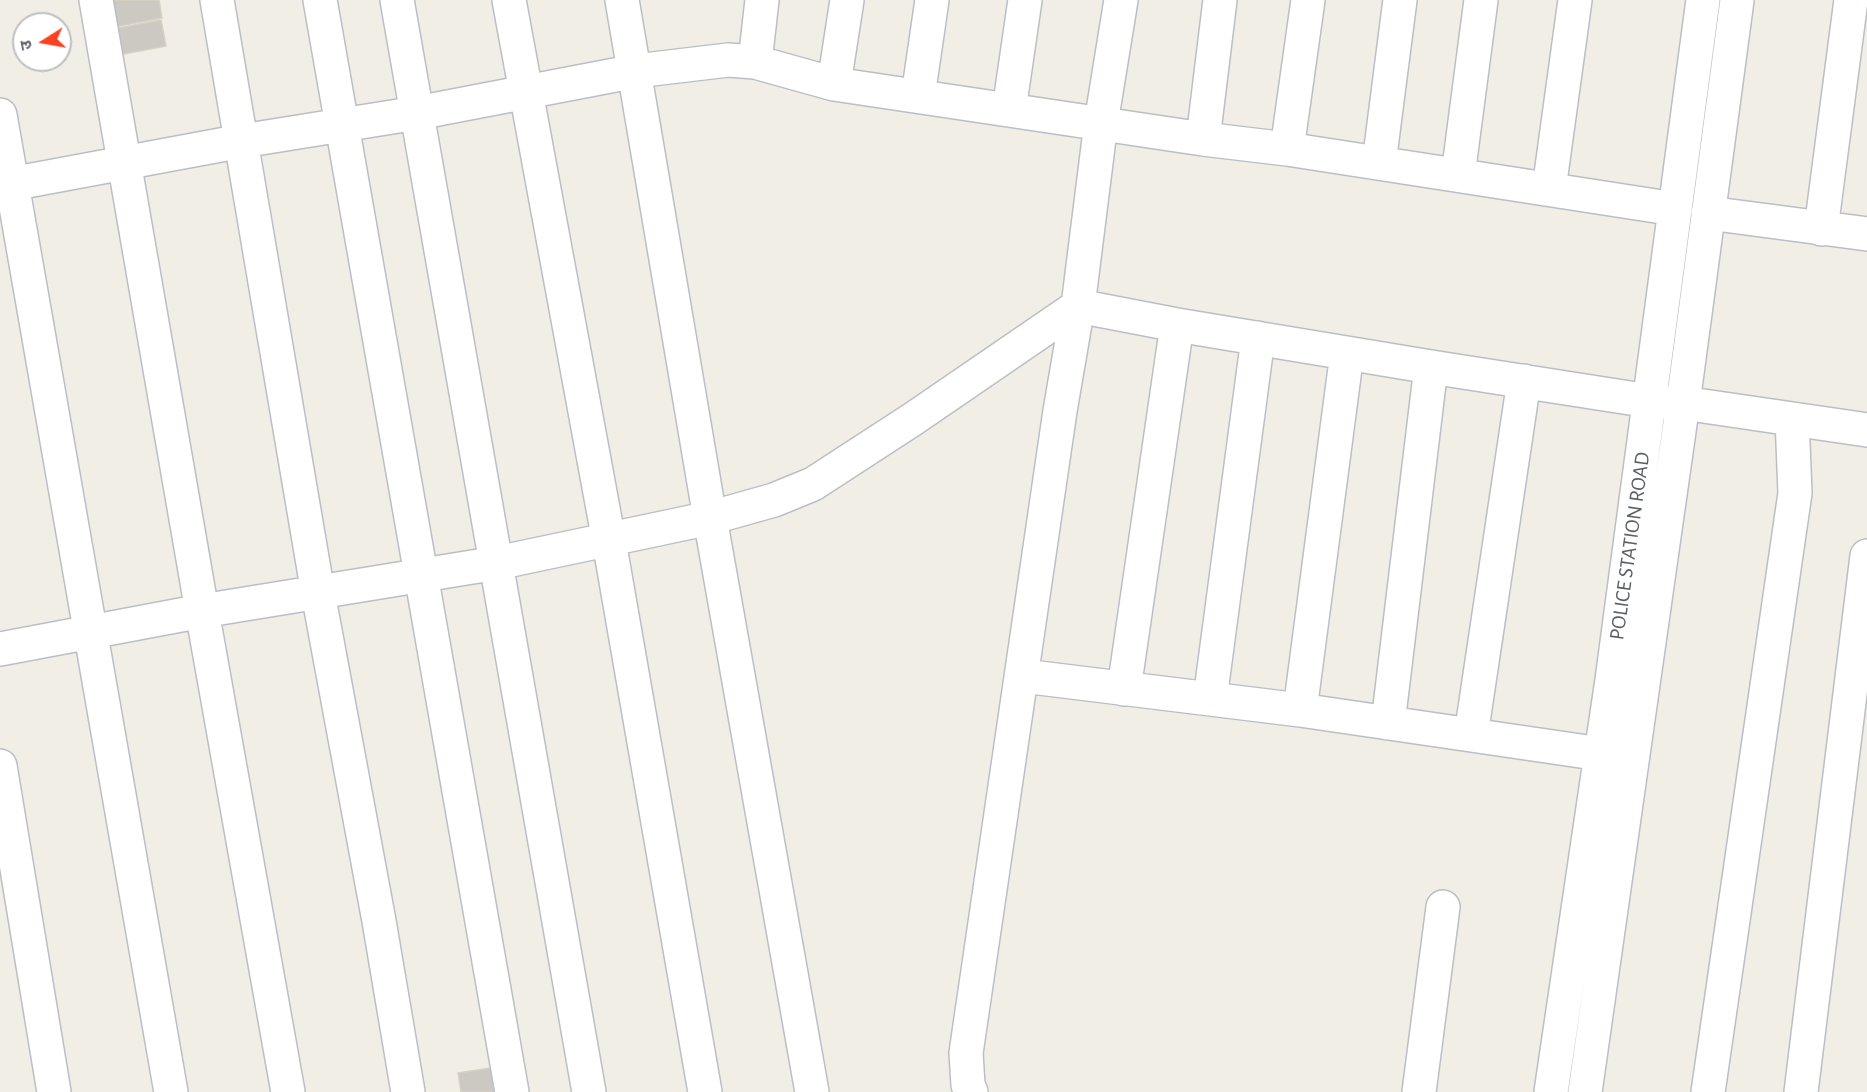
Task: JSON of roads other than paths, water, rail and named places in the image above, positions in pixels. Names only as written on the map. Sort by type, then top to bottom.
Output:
[{"type":"street","points":[[96,0],[288,1092]]},
{"type":"street","points":[[217,0],[318,593],[408,1092]]},
{"type":"street","points":[[320,0],[512,1092]]},
{"type":"street","points":[[397,0],[589,1092]]},
{"type":"street","points":[[509,0],[609,541],[705,1092]]},
{"type":"street","points":[[622,0],[636,71],[710,518],[812,1092]]},
{"type":"street","points":[[755,62],[762,0]]},
{"type":"street","points":[[834,84],[847,0]]},
{"type":"street","points":[[918,96],[932,0]]},
{"type":"street","points":[[1008,110],[1025,0]]},
{"type":"street","points":[[971,1092],[968,1085],[966,1053],[1060,411],[1078,306],[1101,123],[1121,0]]},
{"type":"street","points":[[1203,139],[1220,0]]},
{"type":"street","points":[[1287,149],[1308,0]]},
{"type":"street","points":[[1379,163],[1400,0]]},
{"type":"street","points":[[1458,175],[1481,0]]},
{"type":"street","points":[[1549,189],[1575,0]]},
{"type":"street","name":"POLICE STATION ROAD","points":[[1551,1092],[1601,754],[1703,0]]},
{"type":"street","name":"POLICE STATION ROAD","points":[[1585,1092],[1683,404],[1737,0]]},
{"type":"street","points":[[1821,230],[1851,0]]},
{"type":"street","points":[[6,185],[242,141],[417,113],[636,71],[728,60],[755,62],[834,84],[1203,139],[1287,149],[1675,209]]},
{"type":"street","points":[[0,115],[6,185],[92,632],[171,1092]]},
{"type":"street","points":[[1708,213],[1821,230],[1867,234]]},
{"type":"street","points":[[0,649],[202,611],[497,563],[609,541],[710,518],[774,500],[813,484],[913,419],[1078,306],[1177,325],[1431,367],[1649,401],[1867,430]]},
{"type":"street","points":[[1124,689],[1177,325]]},
{"type":"street","points":[[1210,699],[1258,338]]},
{"type":"street","points":[[1300,710],[1347,353]]},
{"type":"street","points":[[1388,723],[1431,367]]},
{"type":"street","points":[[1471,735],[1524,381]]},
{"type":"street","points":[[1708,1092],[1795,493],[1792,419]]},
{"type":"street","points":[[1801,1092],[1867,556]]},
{"type":"street","points":[[1023,676],[1300,710],[1601,754]]},
{"type":"street","points":[[0,766],[54,1092]]},
{"type":"street","points":[[1419,1092],[1443,907]]}]
